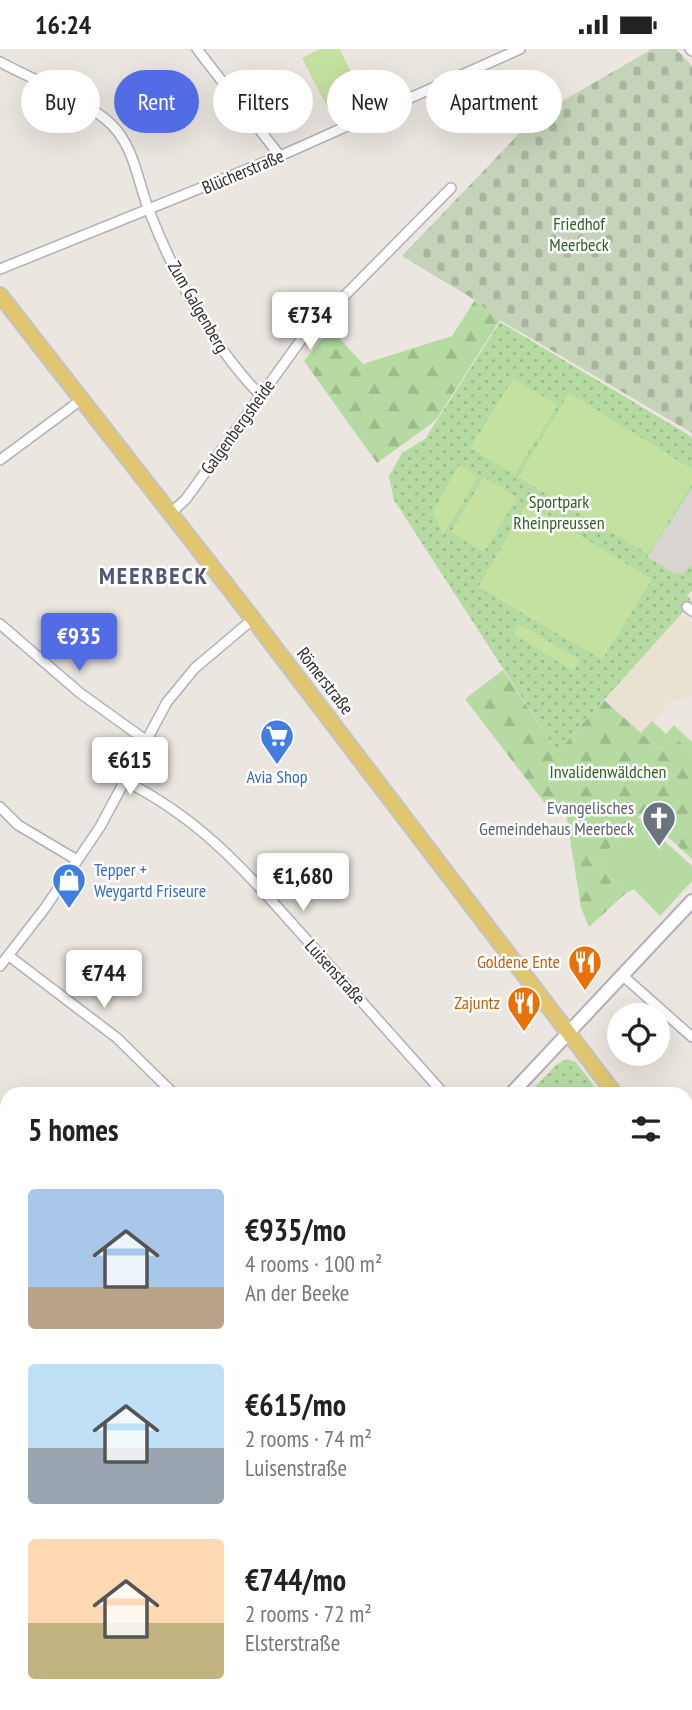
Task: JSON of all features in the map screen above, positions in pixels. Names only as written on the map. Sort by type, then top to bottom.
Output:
[{"type":"main road","name":"Römerstraße","points":[[0,296],[253,618],[610,1087]]},
{"type":"main road","points":[[518,1087],[692,901]]},
{"type":"street","points":[[197,49],[280,156]]},
{"type":"street","name":"Blücherstraße","points":[[0,269],[280,156],[520,49]]},
{"type":"street","name":"Zum Galgenberg","points":[[0,62],[95,112],[113,126],[130,153],[149,210],[172,265],[225,355],[260,395]]},
{"type":"street","name":"Galgenbergsheide","points":[[170,514],[186,499],[301,340],[451,188]]},
{"type":"street","points":[[0,460],[80,400]]},
{"type":"street","points":[[0,966],[100,827],[122,780],[167,702],[195,668],[253,618]]},
{"type":"street","points":[[0,624],[80,693],[144,739]]},
{"type":"street","name":"Luisenstraße","points":[[122,780],[157,797],[211,836],[248,873],[438,1087]]},
{"type":"street","points":[[0,807],[18,825],[77,860]]},
{"type":"street","points":[[9,956],[117,1038],[167,1087]]},
{"type":"street","points":[[622,975],[690,1031]]},
{"type":"shaded area","points":[[692,488],[692,564],[683,574],[675,574],[647,557]]},
{"type":"shaded area","points":[[682,614],[692,623],[692,696],[671,701],[641,733],[604,699]]},
{"type":"green space","points":[[320,49],[340,49],[350,70],[327,70],[327,106],[313,79],[313,70],[308,70],[302,58]]},
{"type":"green space","name":"Friedhof Meerbeck","points":[[652,49],[676,49],[692,66],[692,433],[500,320],[475,300],[402,256],[520,133],[562,133],[562,101]]},
{"type":"green space","points":[[475,300],[500,320],[436,420],[377,463],[304,361],[331,329],[363,364],[452,336]]},
{"type":"green space","name":"Sportpark Rheinpreussen","points":[[500,322],[692,437],[692,591],[687,595],[692,602],[557,752],[394,500],[389,476],[402,453],[425,439]]},
{"type":"green space","points":[[513,379],[558,405],[514,475],[470,448]]},
{"type":"green space","points":[[569,393],[692,469],[692,484],[648,554],[518,477]]},
{"type":"green space","points":[[459,465],[478,477],[443,535],[433,511]]},
{"type":"green space","points":[[484,477],[517,498],[484,552],[451,532]]},
{"type":"green space","points":[[527,503],[652,579],[602,660],[478,587]]},
{"type":"green space","points":[[519,624],[580,660],[573,671],[513,634]]},
{"type":"green space","name":"Invalidenwäldchen","points":[[503,670],[557,752],[604,700],[660,750],[673,736],[692,753],[692,859],[642,813],[595,864],[626,893],[589,927],[581,908],[564,800],[550,810],[465,699]]},
{"type":"green space","points":[[652,721],[666,734],[674,725],[692,742],[692,753],[673,737],[660,750],[641,733]]},
{"type":"green space","points":[[638,817],[692,866],[692,881],[660,916],[634,889],[626,893],[595,864]]},
{"type":"green space","points":[[567,1059],[576,1062],[595,1087],[535,1087],[557,1064]]},
{"type":"place","name":"Avia Shop","points":[[277,766]]},
{"type":"place","name":"Evangelisches Gemeindehaus Meerbeck","points":[[659,848]]},
{"type":"place","name":"Tepper + Weygartd Friseure","points":[[69,910]]},
{"type":"place","name":"Goldene Ente","points":[[585,992]]},
{"type":"place","name":"Zajuntz","points":[[524,1033]]},
{"type":"district","name":"MEERBECK","points":[[154,576]]}]
